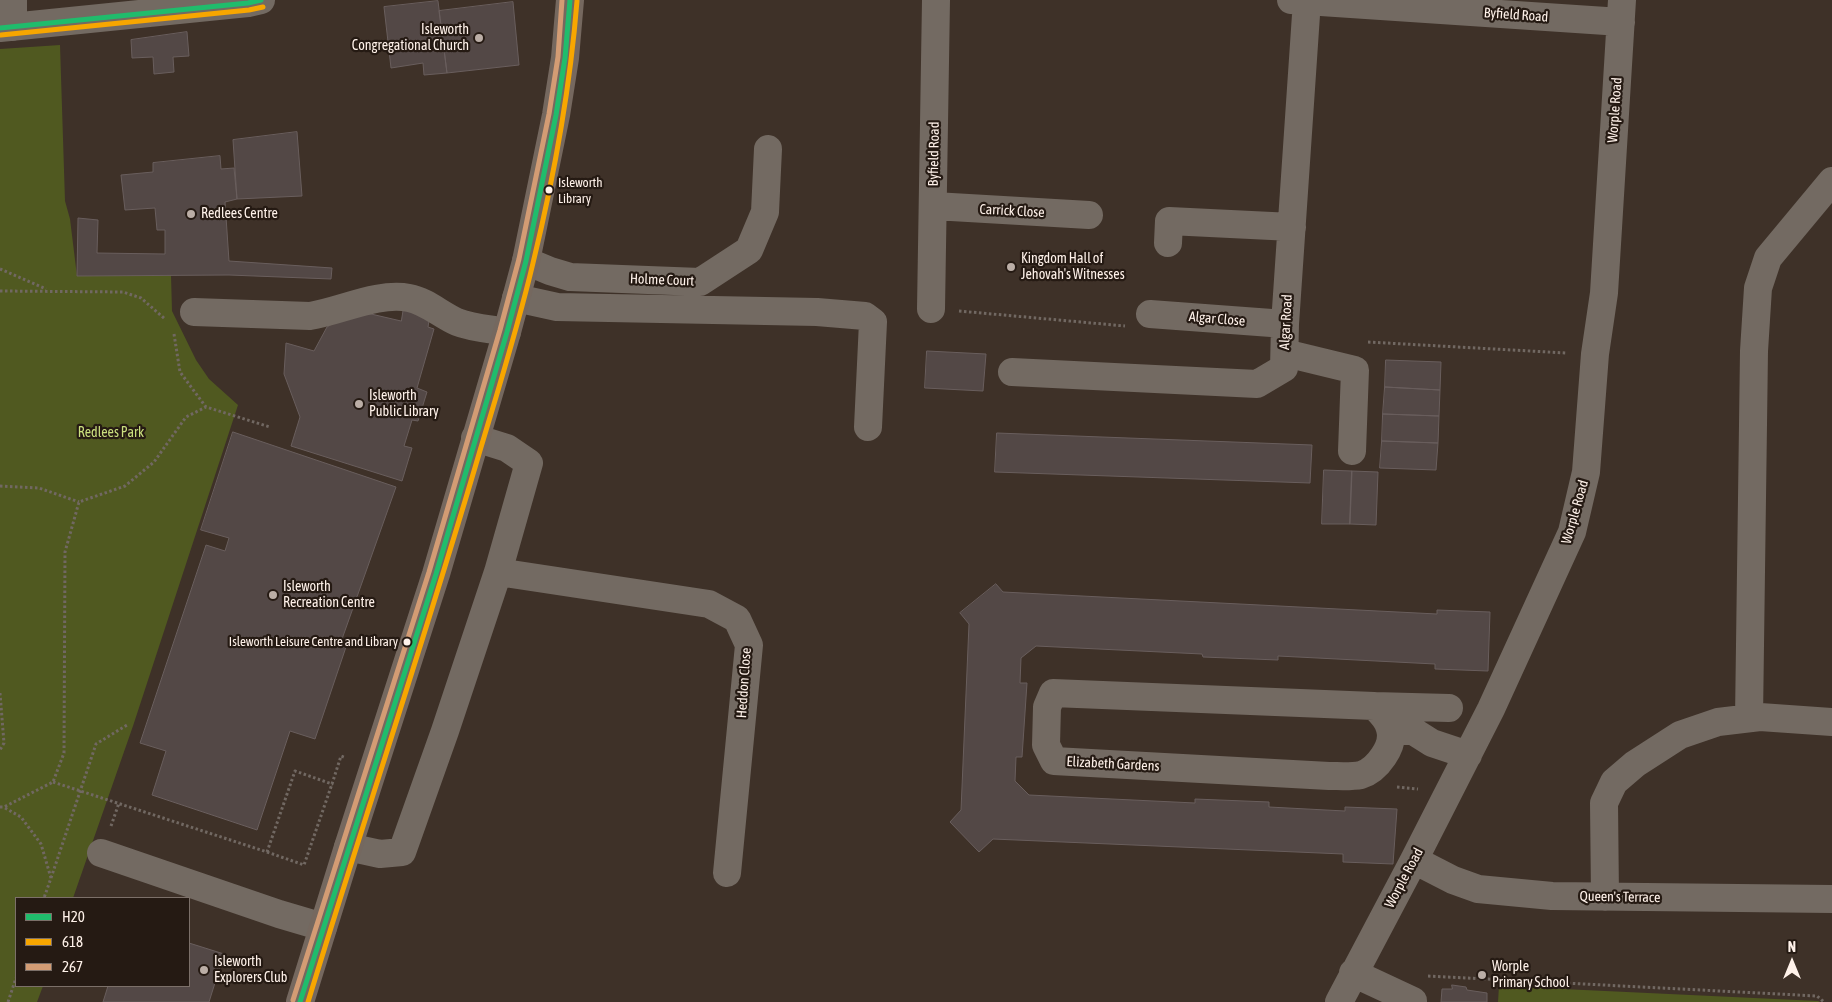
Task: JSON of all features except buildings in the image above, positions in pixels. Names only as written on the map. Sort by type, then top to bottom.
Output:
[{"type":"main road","points":[[300,1002],[436,574],[507,332],[526,261],[556,115],[565,58],[570,0]]},
{"type":"street","points":[[13,0],[6,28],[248,3],[261,0]]},
{"type":"street","name":"Byfield Road","points":[[931,308],[936,0]]},
{"type":"street","name":"Byfield Road","points":[[1302,0],[1621,11]]},
{"type":"street","name":"Algar Road","points":[[1012,372],[1257,384],[1284,368],[1302,0]]},
{"type":"street","name":"Worple Road","points":[[1339,1002],[1491,709],[1572,532],[1586,472],[1596,354],[1604,293],[1621,11]]},
{"type":"street","name":"Holme Court","points":[[526,261],[550,271],[570,276],[700,282],[749,250],[764,212],[768,149]]},
{"type":"street","points":[[1749,718],[1754,351],[1758,288],[1768,258],[1832,181]]},
{"type":"street","name":"Carrick Close","points":[[934,206],[1089,216]]},
{"type":"street","points":[[1168,243],[1169,221],[1292,227]]},
{"type":"street","points":[[183,319],[310,316],[329,313],[383,297],[409,298],[458,322],[507,332]]},
{"type":"street","points":[[516,298],[558,307],[817,312],[865,316],[873,322],[868,427]]},
{"type":"street","name":"Algar Close","points":[[1150,314],[1285,324]]},
{"type":"street","points":[[1284,353],[1355,370],[1352,451]]},
{"type":"street","points":[[348,846],[380,854],[402,852],[498,572],[529,463],[507,448],[475,438]]},
{"type":"street","name":"Heddon Close","points":[[498,572],[709,604],[737,619],[749,645],[727,873]]},
{"type":"street","name":"Elizabeth Gardens","points":[[1360,775],[1329,776],[1054,761],[1046,745],[1047,707],[1053,694],[1449,708]]},
{"type":"street","points":[[1360,775],[1374,769],[1389,741],[1386,719],[1374,706]]},
{"type":"street","points":[[1605,897],[1604,803],[1614,782],[1635,764],[1680,735],[1718,722],[1760,717],[1832,722]]},
{"type":"street","points":[[1389,741],[1413,731],[1432,743],[1468,754]]},
{"type":"street","points":[[101,853],[323,927]]},
{"type":"street","name":"Queen's Terrace","points":[[1414,860],[1453,880],[1478,889],[1552,896],[1832,899]]},
{"type":"street","points":[[1353,973],[1413,1002]]},
{"type":"path","points":[[0,269],[49,291]]},
{"type":"path","points":[[0,290],[123,292],[141,298],[167,321]]},
{"type":"path","points":[[183,319],[180,372],[206,407],[270,427]]},
{"type":"path","points":[[0,486],[39,488],[79,502],[125,486],[154,462],[186,417],[206,407]]},
{"type":"path","points":[[2,807],[53,782],[64,753],[64,552],[79,502]]},
{"type":"path","points":[[0,693],[4,743],[0,750]]},
{"type":"path","points":[[44,897],[96,744],[127,724]]},
{"type":"path","points":[[53,782],[304,865],[340,756],[374,767]]},
{"type":"path","points":[[267,852],[295,771],[332,784]]},
{"type":"path","points":[[1360,775],[1376,786],[1426,790],[1446,799]]},
{"type":"path","points":[[2,807],[21,816],[41,844],[51,878]]},
{"type":"path","points":[[1424,976],[1817,996],[1824,1002]]},
{"type":"path","points":[[8,1002],[15,981]]},
{"type":"green space","name":"Redlees Park","points":[[60,45],[65,201],[70,219],[77,276],[171,275],[172,311],[196,360],[209,379],[238,405],[133,726],[73,897],[15,897],[15,987],[43,987],[37,1002],[0,1002],[0,49]]},
{"type":"green space","points":[[1499,986],[1818,1001],[1820,1002],[1498,1002]]},
{"type":"transit line","name":"H20","points":[[0,28],[248,3],[261,0]]},
{"type":"transit line","name":"267","points":[[293,1000],[429,572],[500,330],[519,259],[549,114],[558,57],[562,0]]},
{"type":"transit line","name":"H20","points":[[300,1002],[436,574],[507,332],[526,261],[556,115],[565,58],[570,0]]},
{"type":"transit line","name":"618","points":[[308,1002],[437,592],[521,311],[541,231],[560,133],[577,1]]},
{"type":"transit line","name":"618","points":[[1,35],[263,7]]},
{"type":"place","name":"Isleworth Congregational Church","points":[[479,38]]},
{"type":"place","name":"Isleworth Library","points":[[549,190]]},
{"type":"place","name":"Redlees Centre","points":[[191,214]]},
{"type":"place","name":"Kingdom Hall of Jehovah's Witnesses","points":[[1011,267]]},
{"type":"place","name":"Isleworth Public Library","points":[[359,404]]},
{"type":"place","name":"Isleworth Recreation Centre","points":[[273,595]]},
{"type":"place","name":"Isleworth Leisure Centre and Library","points":[[407,642]]},
{"type":"place","name":"Isleworth Explorers Club","points":[[204,970]]},
{"type":"place","name":"Worple Primary School","points":[[1482,975]]}]
